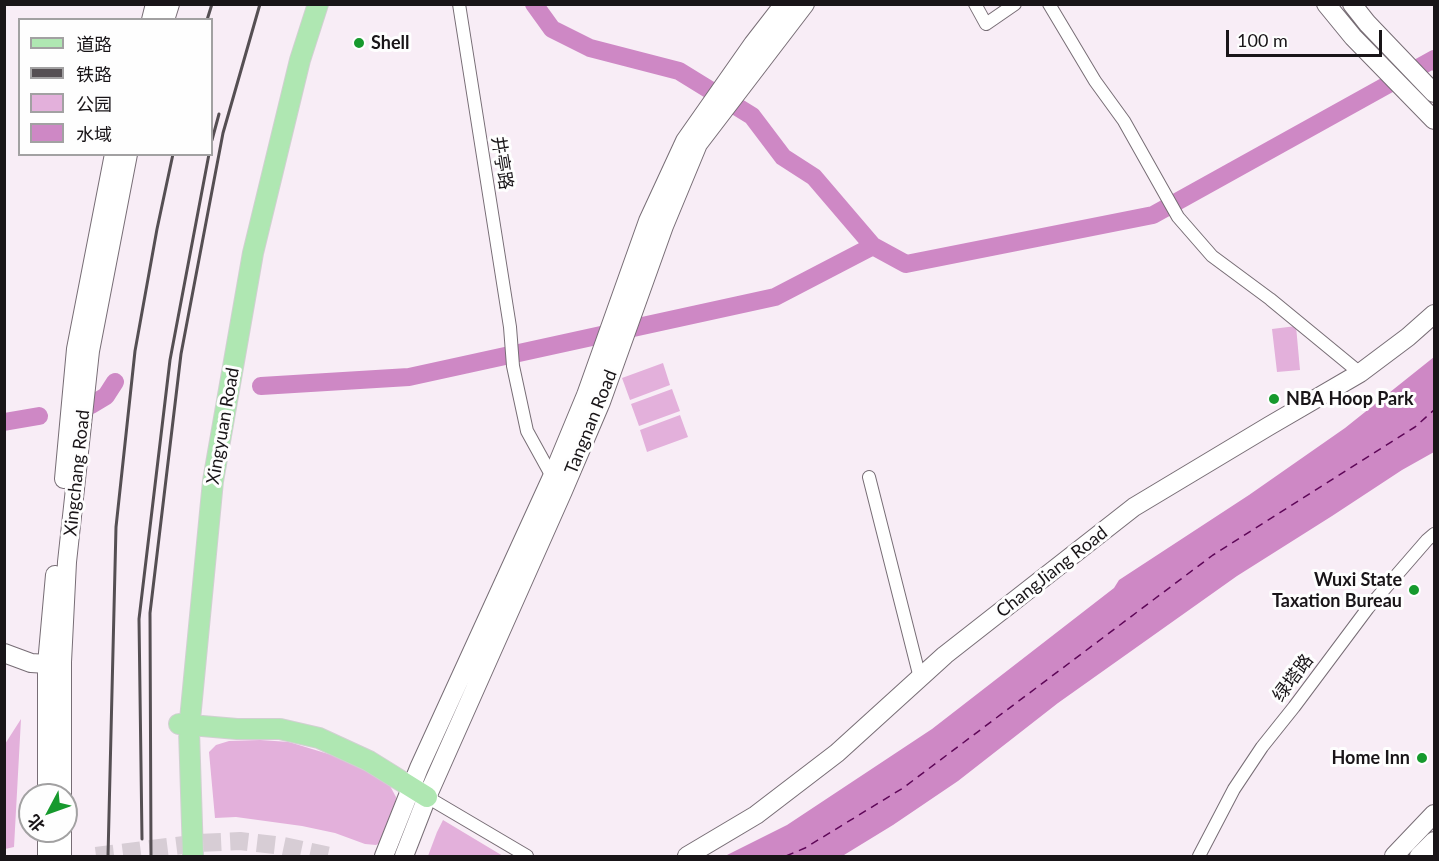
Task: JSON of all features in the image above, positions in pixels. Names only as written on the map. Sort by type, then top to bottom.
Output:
[{"type":"main road","name":"Xingyuan Road","points":[[180,856],[183,725],[200,479],[238,262],[287,56],[304,4]]},
{"type":"main road","name":"Xingyuan Road","points":[[193,856],[183,725],[213,481],[251,264],[300,60],[318,4]]},
{"type":"main road","name":"Tangnan Road","points":[[557,484],[648,221],[685,141],[701,130],[747,67],[784,4]]},
{"type":"main road","name":"Tangnan Road","points":[[747,67],[806,4]]},
{"type":"main road","points":[[1326,4],[1353,37],[1434,120]]},
{"type":"main road","points":[[1352,4],[1367,23],[1434,93]]},
{"type":"main road","name":"Tangnan Road","points":[[404,856],[420,792],[419,768],[557,484],[601,402],[672,205],[698,144],[701,130]]},
{"type":"main road","name":"Xingchang Road","points":[[48,783],[76,349],[114,156]]},
{"type":"main road","name":"Xingchang Road","points":[[61,783],[55,663],[90,351],[128,156]]},
{"type":"main road","name":"ChangJiang Road","points":[[687,856],[756,815],[828,760],[945,655],[1134,507],[1360,373],[1434,314]]},
{"type":"main road","points":[[4,653],[31,663],[55,663]]},
{"type":"main road","points":[[183,725],[280,729],[319,738],[369,761],[420,792]]},
{"type":"main road","name":"Tangnan Road","points":[[384,856],[420,792]]},
{"type":"main road","points":[[1394,856],[1434,814]]},
{"type":"main road","points":[[1419,856],[1434,841]]},
{"type":"street","name":"井亭路","points":[[459,4],[510,327],[513,366],[527,431],[557,484]]},
{"type":"street","points":[[975,4],[987,24],[1015,4]]},
{"type":"street","points":[[1049,4],[1095,81],[1124,121],[1178,217],[1212,256],[1270,299],[1360,373]]},
{"type":"street","points":[[868,477],[920,678]]},
{"type":"street","name":"绿塔路","points":[[1199,856],[1234,789],[1262,747],[1368,608],[1434,534]]},
{"type":"street","points":[[420,792],[527,856]]},
{"type":"green space","points":[[1296,326],[1300,370],[1277,372],[1272,329]]},
{"type":"green space","points":[[663,363],[670,385],[630,400],[622,378]]},
{"type":"green space","points":[[672,389],[680,411],[639,426],[631,404]]},
{"type":"green space","points":[[680,415],[688,437],[647,452],[640,430]]},
{"type":"green space","points":[[21,719],[14,847],[5,849],[5,744]]},
{"type":"green space","points":[[229,741],[289,742],[335,756],[378,776],[389,784],[396,797],[395,809],[382,842],[376,845],[365,844],[335,833],[302,826],[236,817],[215,818],[209,752],[216,745]]},
{"type":"green space","points":[[443,820],[503,856],[428,856]]},
{"type":"water","points":[[1434,50],[1434,72],[1420,58]]},
{"type":"water","points":[[1434,357],[1434,452],[1402,470],[1237,576],[1058,703],[958,781],[844,855],[725,856],[787,825],[932,729],[1114,588],[1119,580],[1249,495],[1345,428]]},
{"type":"waterway","points":[[534,4],[552,29],[590,48],[679,71],[752,116],[783,157],[814,177],[873,246]]},
{"type":"waterway","points":[[261,386],[409,377],[775,297],[873,246],[906,264],[1153,215],[1434,59]]},
{"type":"waterway","points":[[91,405],[106,396],[115,382]]},
{"type":"waterway","points":[[4,422],[39,416]]},
{"type":"ferry route","points":[[786,856],[805,848],[903,788],[1213,555],[1415,427],[1434,410]]},
{"type":"tunnel","points":[[96,856],[199,843],[240,841],[283,846],[330,856]]},
{"type":"railway","points":[[208,18],[212,4]]},
{"type":"railway","points":[[151,856],[150,613],[181,354],[223,133],[260,4]]},
{"type":"railway","points":[[213,136],[219,114]]},
{"type":"railway","points":[[108,856],[116,527],[135,351],[173,156]]},
{"type":"railway","points":[[142,839],[139,619],[170,360],[209,156]]},
{"type":"place","name":"Shell","points":[[359,43]]},
{"type":"place","name":"NBA Hoop Park","points":[[1274,399]]},
{"type":"place","name":"Wuxi State Taxation Bureau","points":[[1414,590]]},
{"type":"place","name":"Home Inn","points":[[1422,758]]}]
